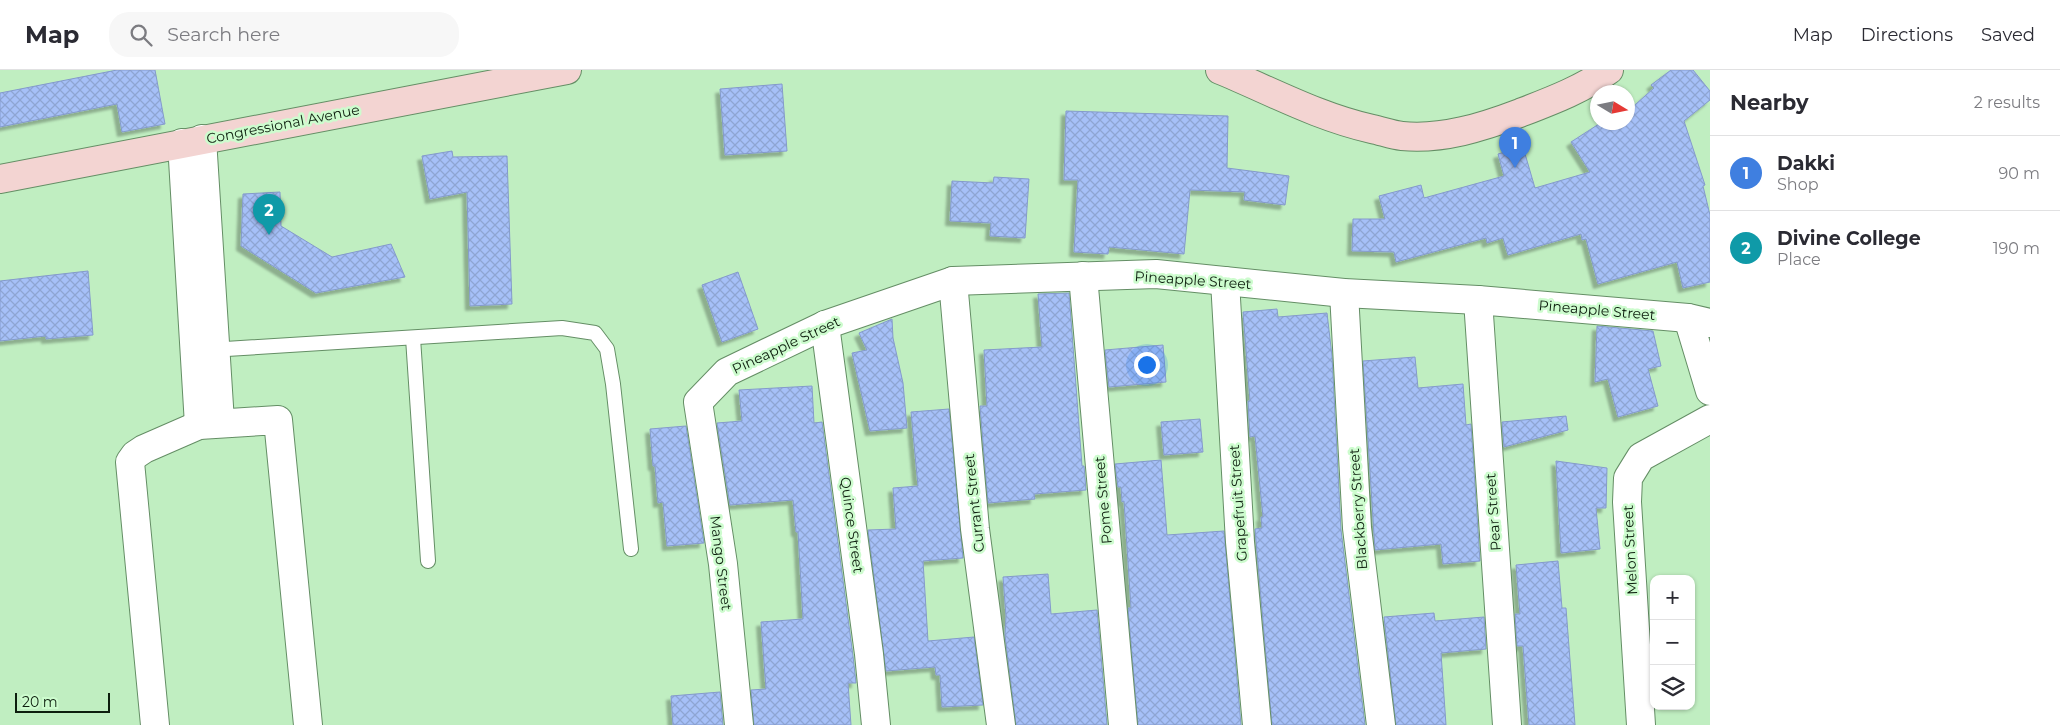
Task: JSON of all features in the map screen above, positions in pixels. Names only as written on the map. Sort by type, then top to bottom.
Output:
[{"type":"main road","name":"Congressional Avenue","points":[[0,179],[567,70]]},
{"type":"main road","points":[[1220,70],[1309,110],[1355,125],[1402,136],[1446,134],[1492,123],[1585,85],[1610,70]]},
{"type":"street","points":[[192,141],[210,423]]},
{"type":"street","name":"Pineapple Street","points":[[698,402],[727,372],[825,325],[953,281],[1156,274],[1344,293],[1478,300],[1703,317]]},
{"type":"street","name":"Pome Street","points":[[1083,276],[1124,725]]},
{"type":"street","name":"Currant Street","points":[[953,281],[976,529],[1001,725]]},
{"type":"street","name":"Grapefruit Street","points":[[1225,281],[1240,542],[1257,725]]},
{"type":"street","name":"Blackberry Street","points":[[1344,293],[1357,528],[1381,725]]},
{"type":"street","name":"Pear Street","points":[[1478,300],[1507,725]]},
{"type":"street","points":[[1703,317],[1710,391]]},
{"type":"street","name":"Quince Street","points":[[825,325],[868,644],[876,725]]},
{"type":"street","name":"Mango Street","points":[[698,402],[723,564],[739,725]]},
{"type":"street","name":"Melon Street","points":[[1641,725],[1627,502],[1628,478],[1641,457],[1710,419]]},
{"type":"street","points":[[155,725],[130,462],[135,455],[144,450],[210,423],[278,420],[308,725]]},
{"type":"lane","points":[[205,351],[562,328],[595,333],[607,349],[614,384],[631,549]]},
{"type":"lane","points":[[413,338],[428,561]]},
{"type":"building","points":[[117,70],[155,70],[165,124],[122,132],[117,104],[0,127],[0,93]]},
{"type":"building","points":[[1671,70],[1693,70],[1710,91],[1710,100],[1684,121],[1705,185],[1703,186],[1710,215],[1710,282],[1683,288],[1677,262],[1598,284],[1586,239],[1582,240],[1581,234],[1508,255],[1503,238],[1487,243],[1486,238],[1396,262],[1394,252],[1352,251],[1353,219],[1385,219],[1379,196],[1421,185],[1424,198],[1504,176],[1498,154],[1523,147],[1535,188],[1590,172],[1571,142],[1590,130],[1635,130],[1635,105],[1654,88],[1651,85]]},
{"type":"building","points":[[782,84],[787,151],[725,155],[720,89]]},
{"type":"building","points":[[1066,111],[1228,116],[1227,168],[1289,176],[1285,205],[1244,200],[1245,192],[1190,190],[1184,254],[1109,247],[1108,254],[1074,252],[1078,180],[1064,180]]},
{"type":"building","points":[[452,151],[453,157],[507,156],[512,304],[470,306],[467,192],[430,199],[422,156]]},
{"type":"building","points":[[994,177],[1029,179],[1025,238],[990,236],[991,223],[950,221],[952,181],[993,183]]},
{"type":"building","points":[[280,192],[281,226],[332,257],[391,244],[405,277],[316,293],[241,246],[243,194]]},
{"type":"building","points":[[88,271],[93,335],[46,339],[46,336],[0,341],[0,281]]},
{"type":"building","points":[[738,272],[758,329],[722,342],[702,285]]},
{"type":"building","points":[[1069,293],[1082,466],[1084,466],[1086,490],[1034,494],[1035,499],[988,503],[980,406],[987,406],[984,350],[1042,347],[1038,294]]},
{"type":"building","points":[[1277,309],[1278,317],[1327,313],[1332,356],[1341,530],[1365,725],[1272,725],[1255,529],[1262,528],[1261,517],[1263,517],[1255,436],[1250,437],[1248,401],[1250,401],[1243,312]]},
{"type":"building","points":[[892,319],[893,338],[903,383],[907,428],[870,431],[852,353],[867,350],[859,333]]},
{"type":"building","points":[[1597,326],[1653,331],[1661,366],[1648,369],[1658,406],[1618,417],[1608,379],[1595,382]]},
{"type":"building","points":[[1163,345],[1166,382],[1109,387],[1105,350]]},
{"type":"building","points":[[1415,357],[1418,388],[1463,384],[1466,425],[1471,424],[1480,561],[1443,564],[1441,544],[1375,550],[1363,361]]},
{"type":"building","points":[[812,386],[814,423],[822,422],[853,656],[856,683],[848,683],[851,725],[754,725],[751,690],[766,689],[761,622],[803,619],[798,532],[796,532],[793,500],[730,505],[717,423],[742,421],[739,390]]},
{"type":"building","points":[[949,409],[963,558],[923,561],[928,641],[974,637],[983,705],[942,707],[940,675],[936,675],[935,667],[886,671],[868,530],[896,529],[893,488],[918,486],[911,412]]},
{"type":"building","points":[[1566,416],[1568,430],[1504,447],[1502,422]]},
{"type":"building","points":[[1200,419],[1203,452],[1164,455],[1161,422]]},
{"type":"building","points":[[686,426],[704,543],[667,546],[663,502],[658,503],[650,429]]},
{"type":"building","points":[[1161,460],[1167,535],[1224,531],[1241,725],[1138,725],[1128,608],[1131,608],[1124,501],[1122,502],[1121,487],[1118,487],[1115,464]]},
{"type":"building","points":[[1556,461],[1607,468],[1606,508],[1596,508],[1600,549],[1561,553]]},
{"type":"building","points":[[1558,561],[1562,608],[1566,608],[1575,725],[1529,725],[1523,646],[1517,646],[1515,614],[1520,614],[1516,565]]},
{"type":"building","points":[[1048,574],[1051,614],[1097,610],[1107,725],[1016,725],[1005,635],[1006,616],[1003,577]]},
{"type":"building","points":[[1434,613],[1435,621],[1484,617],[1486,649],[1441,653],[1446,725],[1396,725],[1384,617]]},
{"type":"building","points":[[720,692],[723,725],[673,725],[671,696]]},
{"type":"place","name":"Dakki","points":[[1515,168]]},
{"type":"place","name":"Divine College","points":[[269,235]]}]
